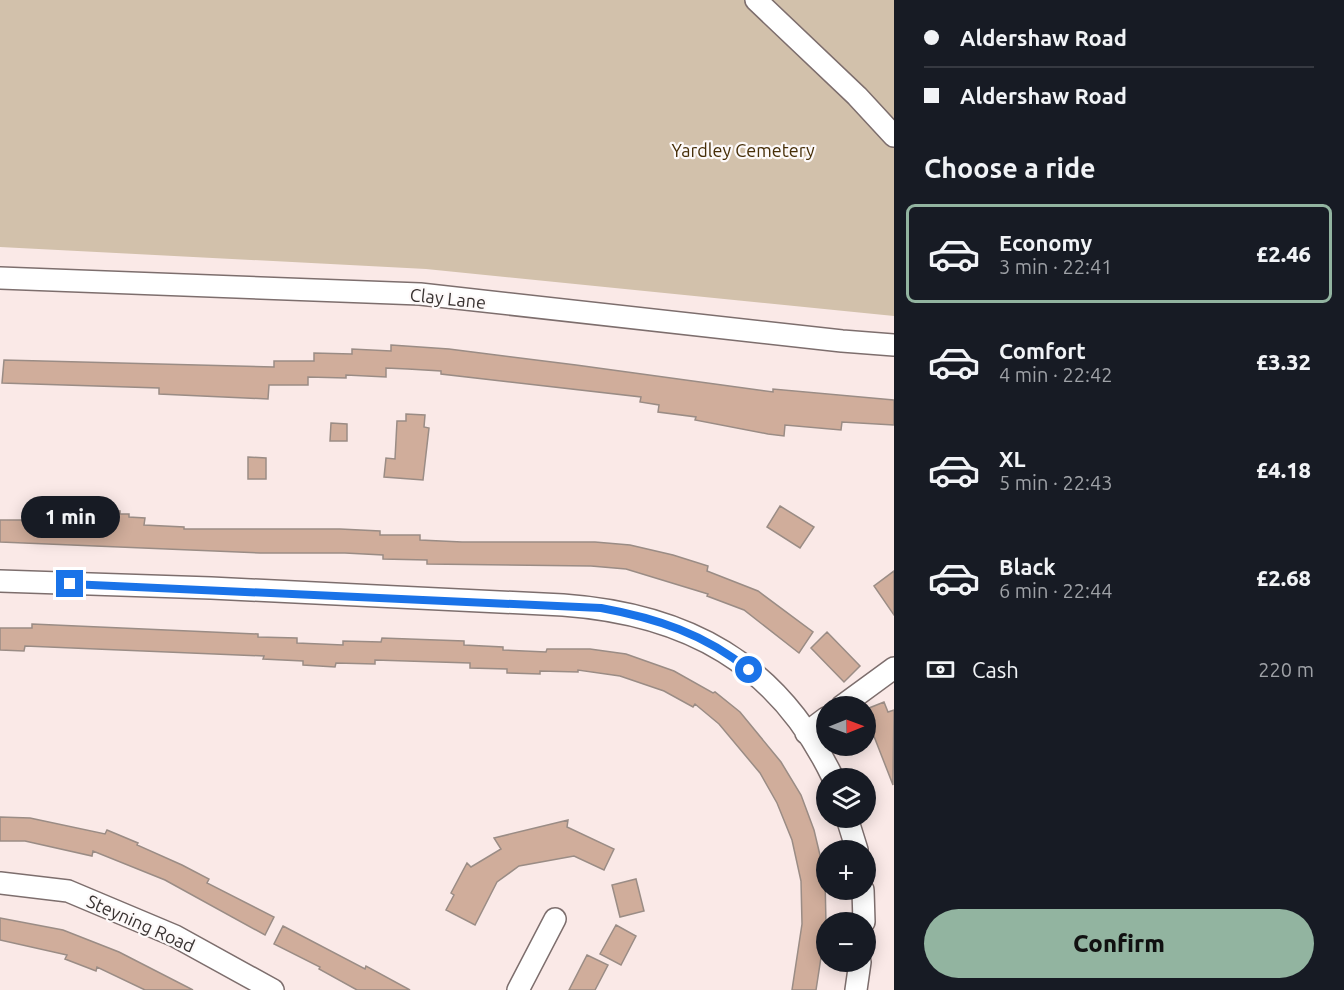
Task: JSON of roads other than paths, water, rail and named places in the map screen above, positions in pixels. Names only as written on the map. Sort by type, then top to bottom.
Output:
[{"type":"street","points":[[756,0],[857,96],[894,136]]},
{"type":"street","name":"Clay Lane","points":[[0,278],[420,294],[894,345]]},
{"type":"street","points":[[0,581],[211,588],[601,608],[665,623],[715,645],[760,680],[784,704],[822,756],[828,768]]},
{"type":"street","points":[[856,696],[894,668]]},
{"type":"street","points":[[806,733],[816,726]]},
{"type":"street","name":"Steyning Road","points":[[0,883],[68,891],[174,936],[273,990]]},
{"type":"street","points":[[518,990],[555,919]]},
{"type":"street","points":[[856,990],[859,972]]},
{"type":"park label","name":"Yardley Cemetery","points":[[743,150]]}]
